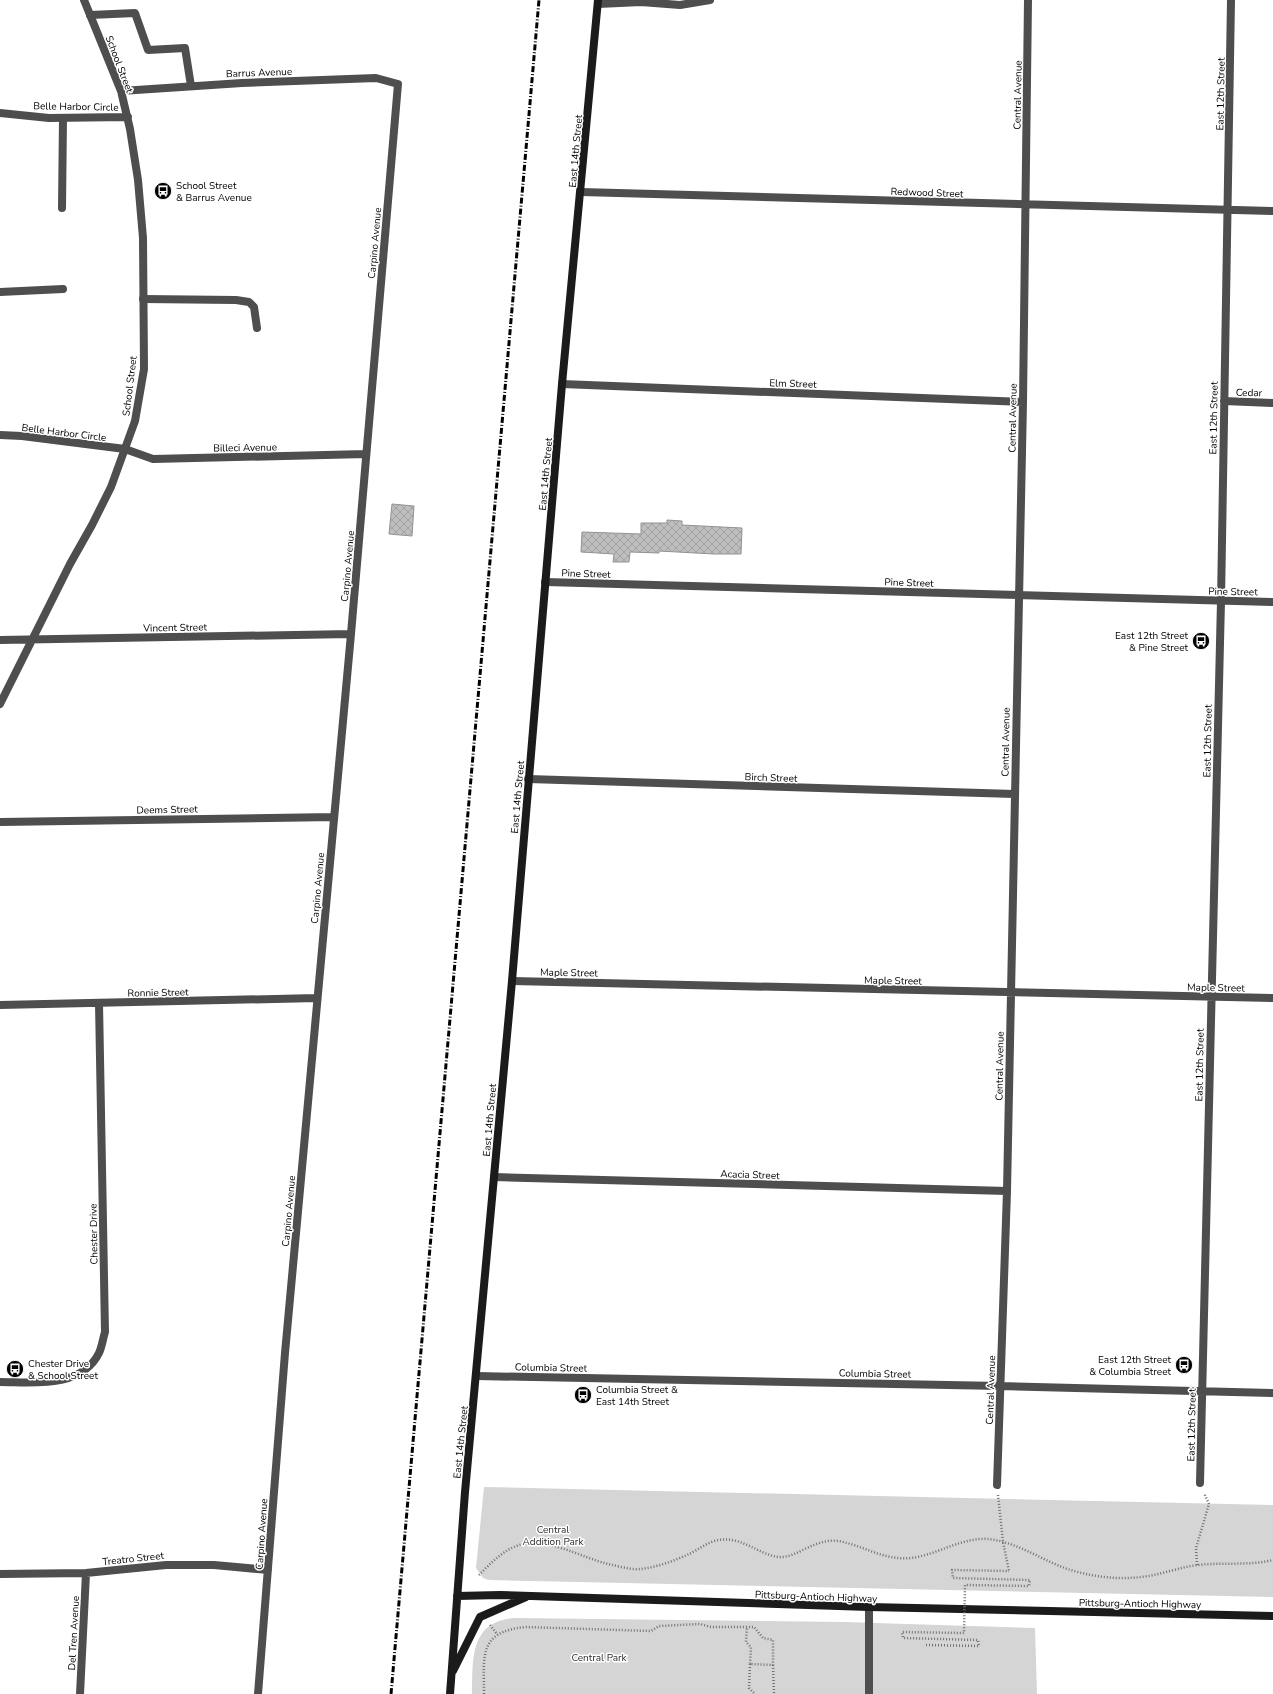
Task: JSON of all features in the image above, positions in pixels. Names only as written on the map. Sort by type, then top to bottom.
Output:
[{"type":"street","name":"School Street","points":[[0,704],[70,564],[112,487],[135,421],[144,368],[143,238],[140,194],[128,117],[121,91],[84,0]]},
{"type":"street","points":[[598,2],[641,2],[680,5],[710,0]]},
{"type":"street","name":"Central Avenue","points":[[997,1485],[1007,1191],[1023,402],[1028,0]]},
{"type":"street","name":"East 12th Street","points":[[1200,1483],[1210,996],[1221,601],[1231,0]]},
{"type":"street","name":"East 14th Street","points":[[457,1596],[465,1492],[477,1376],[512,981],[562,384],[598,2]]},
{"type":"street","points":[[90,15],[135,13],[148,50],[185,48],[192,86]]},
{"type":"street","name":"Barrus Avenue","points":[[121,91],[242,82],[376,78],[398,84]]},
{"type":"street","name":"Carpino Avenue","points":[[258,1694],[285,1353],[351,634],[398,84]]},
{"type":"street","name":"Belle Harbor Circle","points":[[0,113],[63,118],[128,117]]},
{"type":"street","points":[[62,208],[63,118]]},
{"type":"street","name":"Redwood Street","points":[[581,192],[1273,211]]},
{"type":"street","points":[[0,292],[63,289]]},
{"type":"street","points":[[143,299],[229,300],[249,302],[254,307],[257,328]]},
{"type":"street","name":"Elm Street","points":[[562,384],[1023,402]]},
{"type":"street","name":"Cedar","points":[[1224,401],[1273,402]]},
{"type":"street","name":"Belle Harbor Circle","points":[[0,435],[22,436],[125,449]]},
{"type":"street","name":"Billeci Avenue","points":[[125,449],[153,459],[366,454]]},
{"type":"street","name":"Pine Street","points":[[545,582],[1273,602]]},
{"type":"street","name":"Vincent Street","points":[[0,640],[351,634]]},
{"type":"street","name":"Birch Street","points":[[528,779],[1014,794]]},
{"type":"street","name":"Deems Street","points":[[0,822],[334,817]]},
{"type":"street","name":"Maple Street","points":[[512,981],[1273,998]]},
{"type":"street","name":"Ronnie Street","points":[[0,1005],[317,998]]},
{"type":"street","name":"Chester Drive","points":[[0,1382],[49,1382],[70,1378],[87,1369],[99,1353],[105,1332],[99,1003]]},
{"type":"street","name":"Acacia Street","points":[[494,1177],[1007,1191]]},
{"type":"street","name":"Columbia Street","points":[[477,1376],[1273,1393]]},
{"type":"street","name":"Treatro Street","points":[[0,1574],[86,1573],[166,1565],[214,1565],[268,1570]]},
{"type":"street","name":"Del Tren Avenue","points":[[80,1694],[86,1573]]},
{"type":"street","points":[[450,1694],[457,1596]]},
{"type":"street","name":"Pittsburg-Antioch Highway","points":[[457,1596],[528,1596],[869,1607],[1273,1616]]},
{"type":"street","points":[[451,1676],[480,1617],[528,1596]]},
{"type":"street","points":[[869,1607],[869,1694]]},
{"type":"path","points":[[1197,1565],[1196,1548],[1209,1504],[1200,1483]]},
{"type":"path","points":[[926,1645],[979,1646],[978,1640],[903,1638],[902,1632],[964,1633],[965,1585],[1030,1586],[1030,1580],[953,1578],[952,1570],[1009,1571],[1003,1542],[997,1485]]},
{"type":"path","points":[[479,1575],[501,1554],[518,1545],[539,1543],[557,1547],[591,1560],[622,1567],[640,1569],[688,1555],[718,1540],[732,1540],[747,1544],[768,1554],[780,1557],[791,1555],[823,1542],[838,1541],[892,1558],[912,1558],[974,1540],[988,1539],[1003,1542],[1072,1570],[1099,1577],[1120,1579],[1148,1576],[1197,1565],[1251,1564],[1273,1560]]},
{"type":"path","points":[[489,1623],[497,1634]]},
{"type":"path","points":[[484,1694],[484,1652],[497,1634],[512,1629],[525,1627],[651,1631],[659,1626],[700,1624],[711,1627],[754,1627],[763,1638],[773,1640],[774,1694]]},
{"type":"path","points":[[747,1627],[746,1642],[751,1647],[749,1688],[756,1694]]},
{"type":"path","points":[[750,1664],[773,1665]]},
{"type":"green space","name":"Central Addition Park","points":[[484,1487],[1273,1505],[1273,1597],[489,1580],[483,1578],[476,1568]]},
{"type":"green space","name":"Central Park","points":[[515,1618],[843,1622],[1035,1628],[1037,1694],[472,1694],[474,1656],[481,1634],[489,1626],[500,1621]]},
{"type":"building","points":[[392,504],[414,506],[412,536],[389,534]]},
{"type":"building","points":[[667,520],[682,521],[682,525],[742,528],[741,554],[659,551],[659,553],[630,552],[629,562],[613,562],[614,554],[581,552],[582,532],[641,534],[641,523],[667,523]]},
{"type":"railway","points":[[391,1694],[539,0]]},
{"type":"place","name":"School Street & Barrus Avenue","points":[[163,191]]},
{"type":"place","name":"East 12th Street & Pine Street","points":[[1201,641]]},
{"type":"place","name":"East 12th Street & Columbia Street","points":[[1184,1365]]},
{"type":"place","name":"Chester Drive & School Street","points":[[15,1369]]},
{"type":"place","name":"Columbia Street & East 14th Street","points":[[583,1395]]}]
